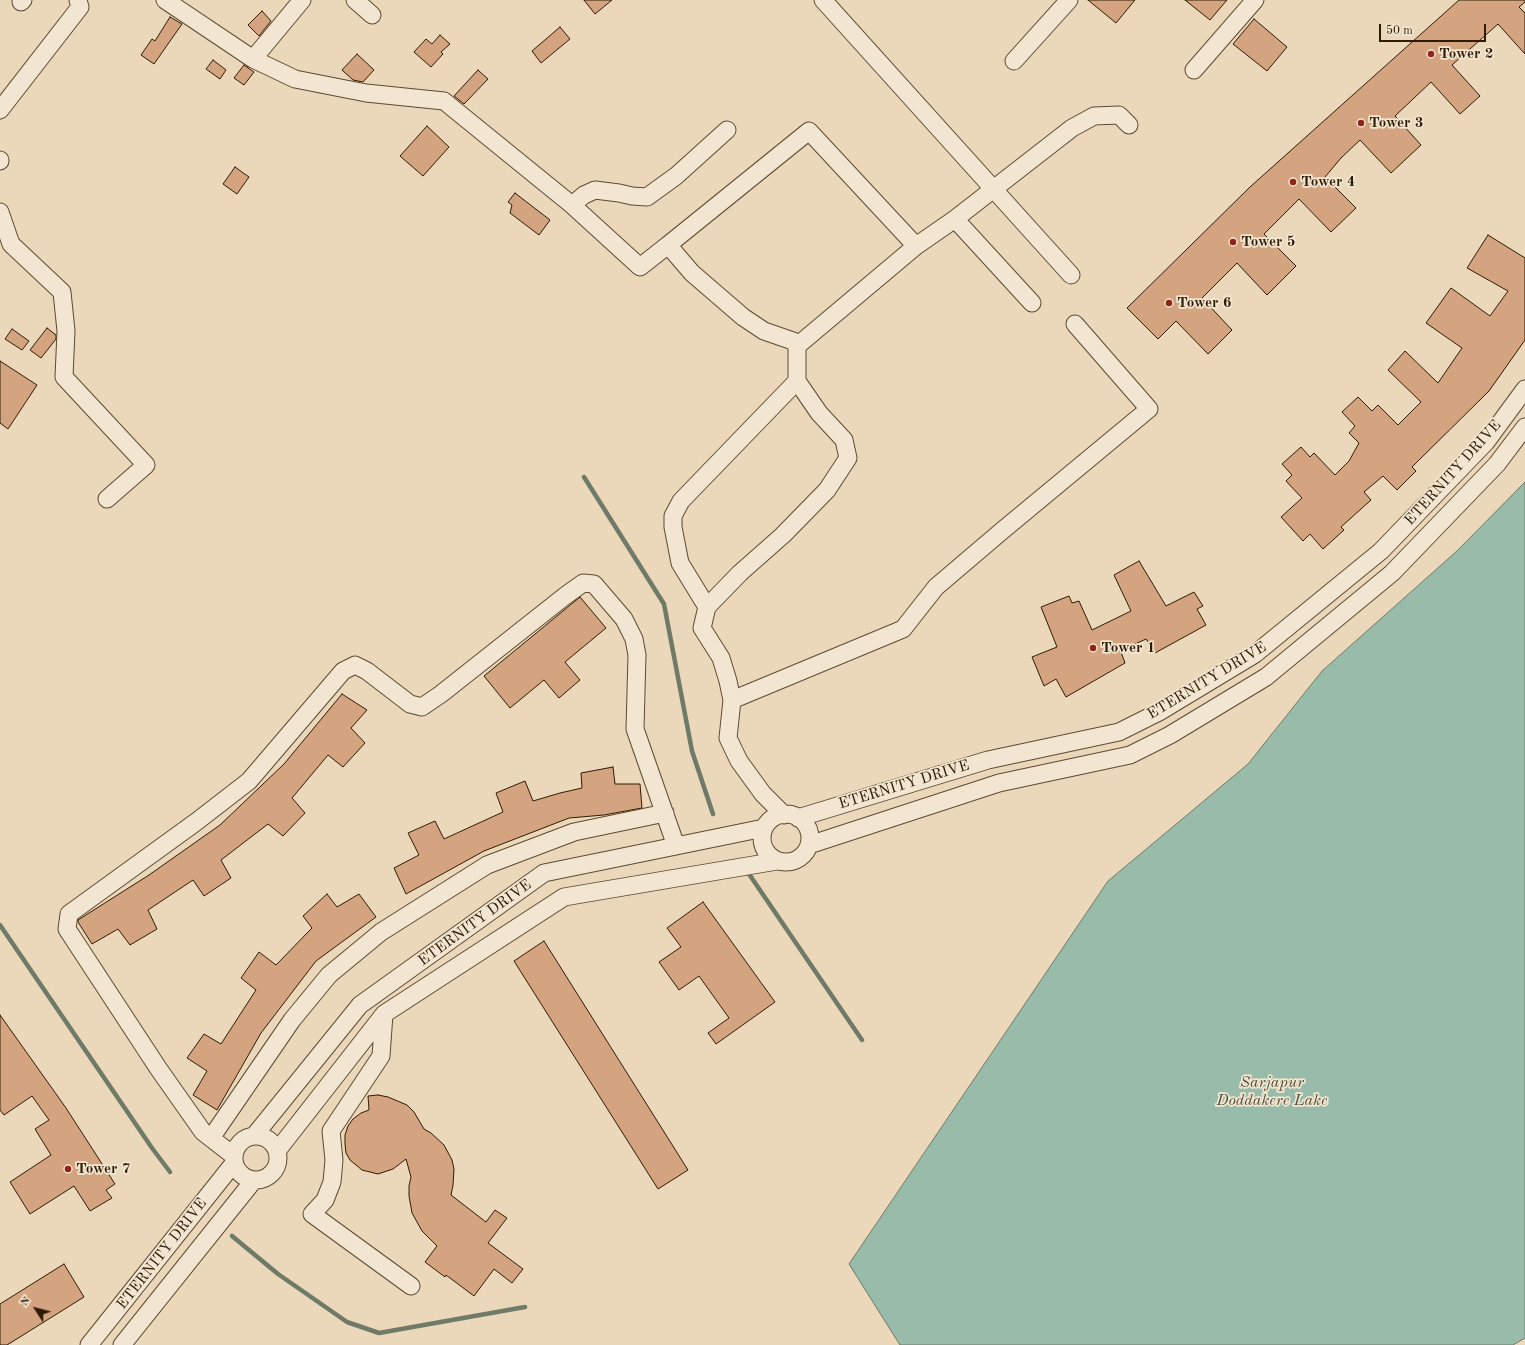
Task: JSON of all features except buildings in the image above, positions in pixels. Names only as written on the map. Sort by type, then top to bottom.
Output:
[{"type":"street","points":[[0,109],[80,7],[78,0]]},
{"type":"street","points":[[165,0],[253,59],[295,79],[366,93],[444,101],[572,205],[640,267],[808,131],[916,246]]},
{"type":"street","points":[[253,59],[302,0]]},
{"type":"street","points":[[355,0],[372,15]]},
{"type":"street","points":[[823,0],[1071,275]]},
{"type":"street","points":[[1014,61],[1069,0]]},
{"type":"street","points":[[1194,70],[1255,0]]},
{"type":"street","points":[[797,346],[916,246],[955,219],[1072,128],[1094,116],[1119,115],[1129,125]]},
{"type":"street","points":[[572,205],[584,195],[595,190],[647,197],[676,176],[727,130]]},
{"type":"street","points":[[0,212],[11,244],[62,292],[66,331],[64,377],[146,465],[107,499]]},
{"type":"street","points":[[955,219],[1032,303]]},
{"type":"street","points":[[668,244],[692,273],[743,317],[764,331],[793,341],[797,346],[797,381],[819,413],[844,440],[848,458],[827,490],[783,535],[740,574],[707,607],[702,628],[721,658],[728,681],[732,700],[728,738],[740,761],[763,794],[791,816],[804,823],[810,837],[809,845]]},
{"type":"street","points":[[732,700],[903,629],[936,587],[1149,409],[1075,324]]},
{"type":"street","points":[[707,607],[680,563],[673,526],[673,516],[681,501],[797,381]]},
{"type":"street","name":"ETERNITY DRIVE","points":[[89,1345],[234,1159],[236,1148],[240,1142],[246,1138],[254,1136],[360,1005],[544,873],[764,828],[769,821],[776,816],[791,816],[988,760],[1119,732],[1159,712],[1255,654],[1381,550],[1486,442],[1525,389]]},
{"type":"street","name":"ETERNITY DRIVE","points":[[277,1151],[384,1014],[564,897],[777,861],[793,861],[800,858],[806,852],[809,845],[999,783],[1130,755],[1170,735],[1266,677],[1392,573],[1497,464],[1525,427]]},
{"type":"street","points":[[254,1136],[261,1136],[274,1144],[279,1158],[277,1166],[273,1172],[268,1177],[261,1180],[254,1180],[241,1175],[234,1159],[196,1124],[67,928],[69,914],[196,822],[249,781],[342,671],[355,665],[367,671],[410,704],[422,707],[441,694],[583,583],[594,584],[624,619],[634,639],[637,655],[634,729],[676,846]]},
{"type":"street","points":[[211,1138],[292,1020],[329,975],[381,932],[487,865],[574,832],[665,813]]},
{"type":"street","points":[[764,828],[762,843],[765,851],[777,861]]},
{"type":"street","points":[[488,913],[499,939]]},
{"type":"street","points":[[384,1014],[381,1056],[331,1131],[334,1160],[332,1182],[325,1200],[312,1214],[411,1286]]},
{"type":"street","name":"ETERNITY DRIVE","points":[[122,1345],[254,1180]]},
{"type":"water","name":"Sarjapur Doddakere Lake","points":[[1525,482],[1525,1338],[1513,1345],[900,1345],[849,1264],[1108,881],[1248,764],[1322,671],[1458,550]]},
{"type":"waterway","points":[[584,477],[664,604],[692,751],[713,814]]},
{"type":"waterway","points":[[749,874],[862,1040]]},
{"type":"waterway","points":[[0,925],[152,1148],[170,1172]]},
{"type":"waterway","points":[[232,1236],[278,1274],[347,1322],[379,1333],[525,1307]]},
{"type":"place","name":"Tower 2","points":[[1431,54]]},
{"type":"place","name":"Tower 3","points":[[1361,123]]},
{"type":"place","name":"Tower 4","points":[[1293,182]]},
{"type":"place","name":"Tower 5","points":[[1233,242]]},
{"type":"place","name":"Tower 6","points":[[1169,303]]},
{"type":"place","name":"Tower 1","points":[[1093,648]]},
{"type":"place","name":"Tower 7","points":[[68,1169]]}]
